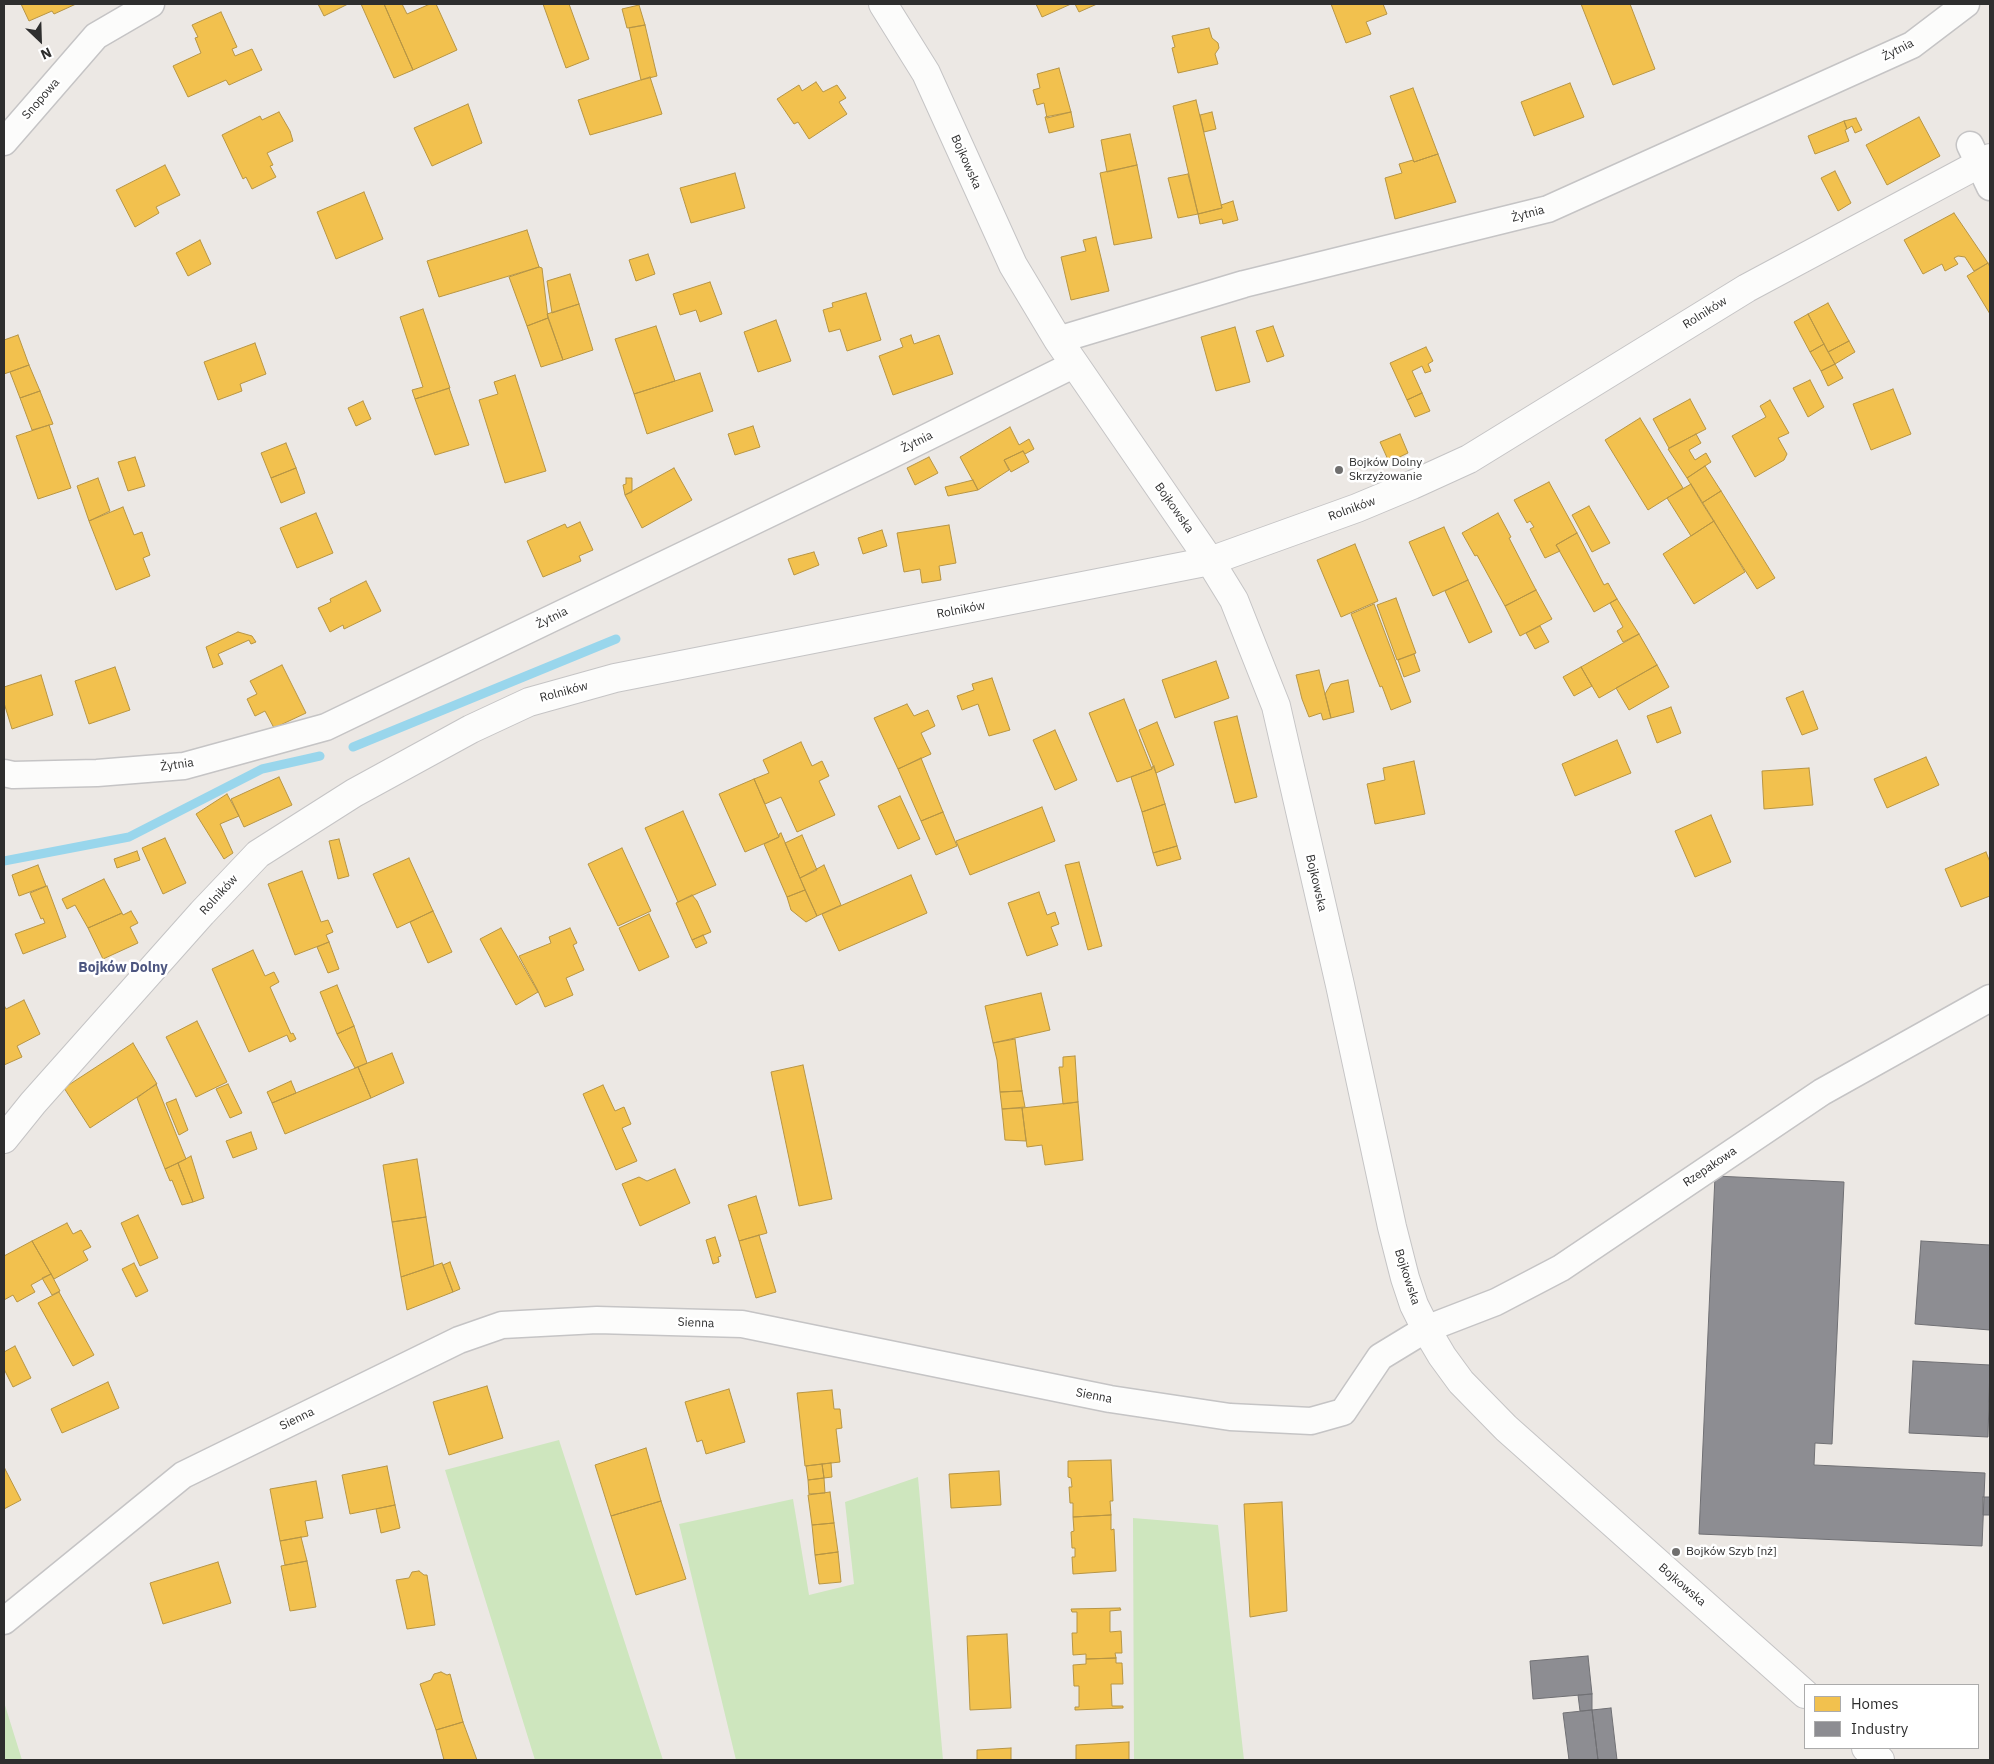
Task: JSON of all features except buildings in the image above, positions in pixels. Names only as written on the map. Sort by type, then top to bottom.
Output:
[{"type":"street","name":"Snopowa","points":[[4,142],[96,36],[151,4]]},
{"type":"street","name":"Bojkowska","points":[[884,4],[926,73],[1013,265],[1073,365],[1210,561],[1234,600],[1276,706],[1392,1227],[1405,1278],[1414,1305],[1426,1329],[1442,1356],[1461,1382],[1506,1428],[1804,1693]]},
{"type":"street","name":"Żytnia","points":[[1058,340],[1244,284],[1548,209],[1912,45],[1966,4]]},
{"type":"street","name":"Rolników","points":[[4,1138],[32,1103],[156,964],[258,854],[354,793],[471,729],[529,702],[615,678],[1210,561],[1366,504],[1469,459],[1746,288],[1983,164]]},
{"type":"street","name":"Żytnia","points":[[4,773],[13,775],[97,773],[184,766],[326,727],[881,460],[1073,365]]},
{"type":"street","name":"Rzepakowa","points":[[1426,1329],[1496,1302],[1561,1268],[1822,1092],[1990,998]]},
{"type":"street","name":"Sienna","points":[[4,1621],[183,1475],[459,1340],[502,1325],[597,1320],[742,1324],[1110,1399],[1230,1417],[1311,1421],[1343,1412],[1380,1357],[1426,1329]]},
{"type":"street","points":[[1867,1749],[1880,1760]]},
{"type":"green space","points":[[559,1440],[663,1760],[535,1760],[445,1470]]},
{"type":"green space","points":[[918,1477],[943,1760],[736,1760],[679,1524],[793,1499],[809,1595],[854,1584],[845,1502]]},
{"type":"green space","points":[[1133,1518],[1218,1525],[1244,1760],[1134,1760]]},
{"type":"green space","points":[[4,1702],[22,1760],[4,1760]]},
{"type":"waterway","points":[[353,747],[616,639]]},
{"type":"waterway","points":[[4,861],[129,837],[262,769],[320,756]]},
{"type":"place","name":"Bojków Dolny Skrzyżowanie","points":[[1339,470]]},
{"type":"place","name":"Bojków Szyb [nż]","points":[[1676,1552]]},
{"type":"district","name":"Bojków Dolny","points":[[123,968]]}]
